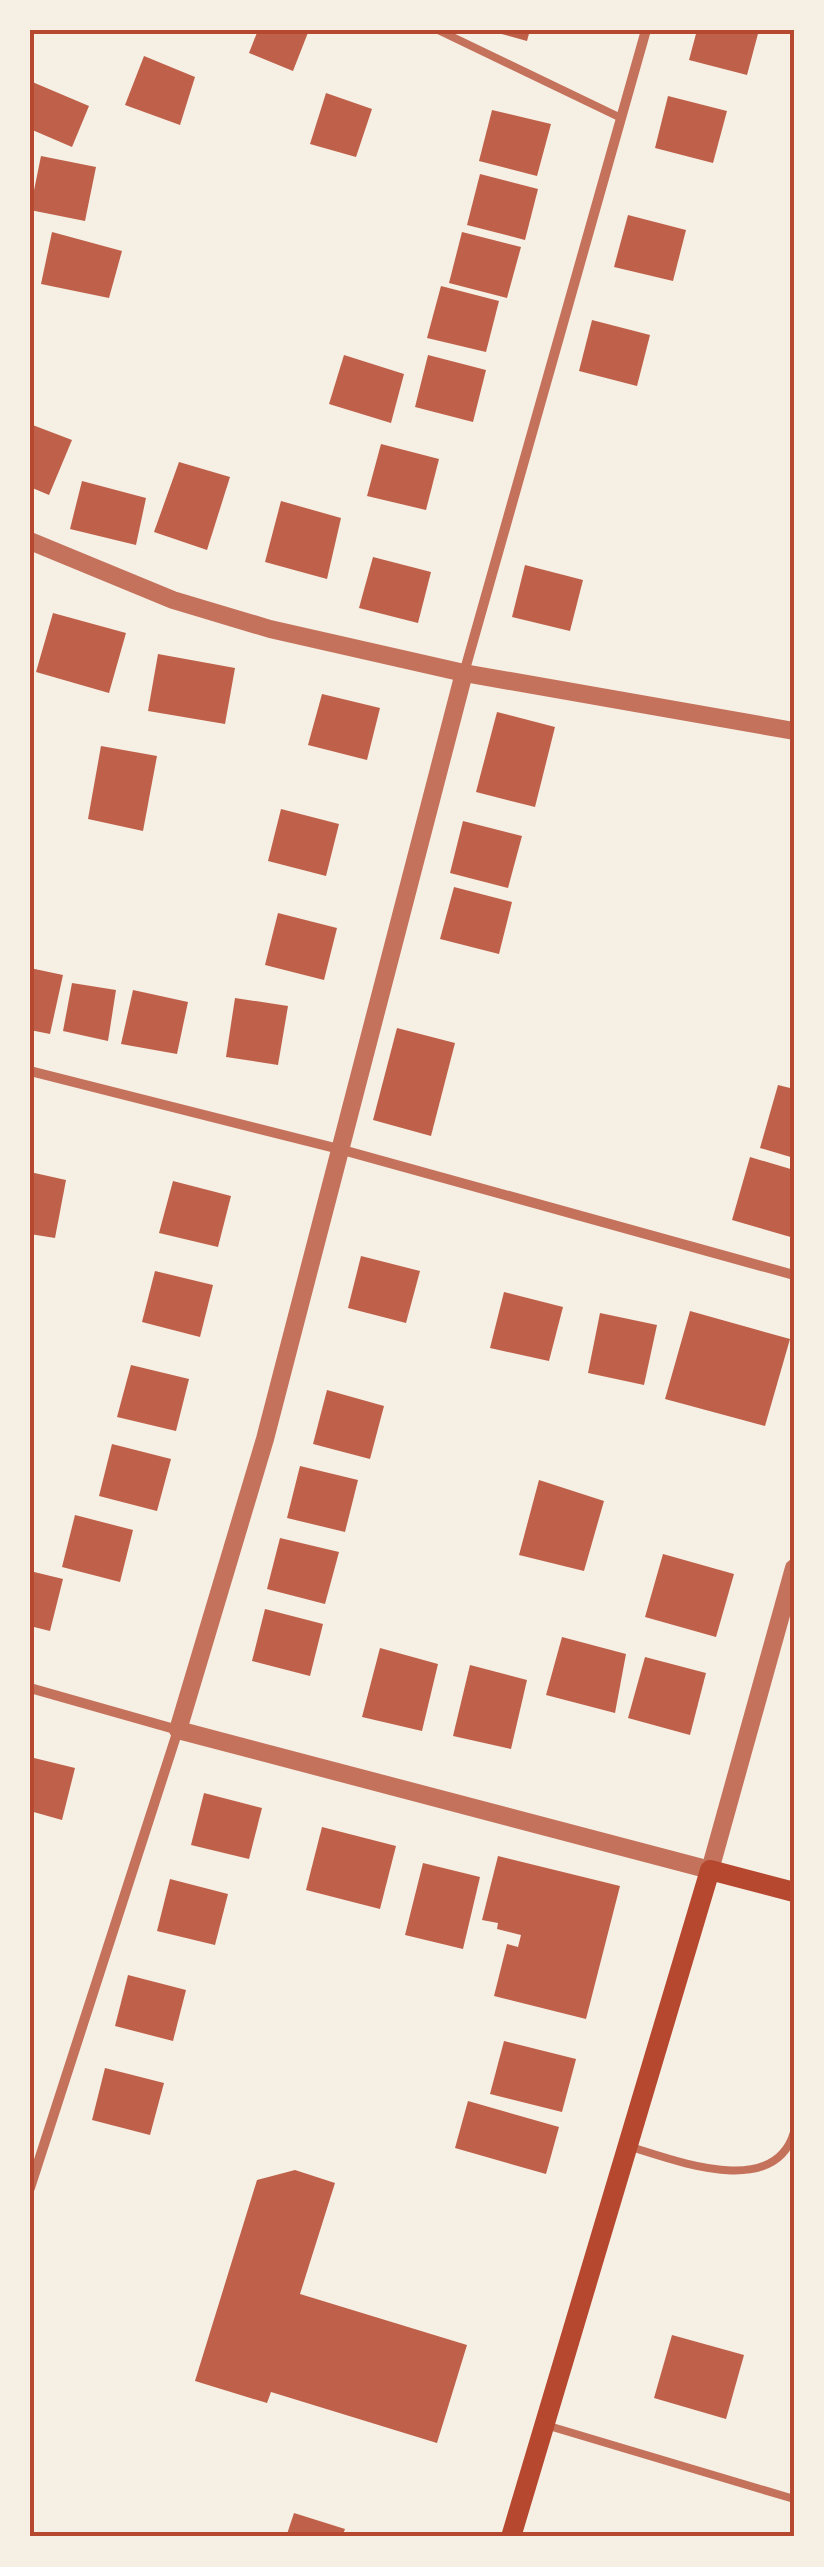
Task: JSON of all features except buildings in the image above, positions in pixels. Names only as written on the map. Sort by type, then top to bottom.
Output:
[{"type":"main road","points":[[511,2537],[710,1870],[794,1892]]},
{"type":"street","points":[[30,2188],[178,1730],[265,1439],[464,673],[646,30]]},
{"type":"street","points":[[30,541],[174,600],[270,630],[464,673],[794,731]]},
{"type":"street","points":[[30,1071],[338,1149],[794,1275]]},
{"type":"street","points":[[30,1688],[710,1870],[794,1568]]},
{"type":"lane","points":[[438,30],[619,117]]},
{"type":"lane","points":[[626,2146],[734,2172],[765,2168],[791,2143],[794,2132]]},
{"type":"lane","points":[[544,2425],[794,2500]]}]
